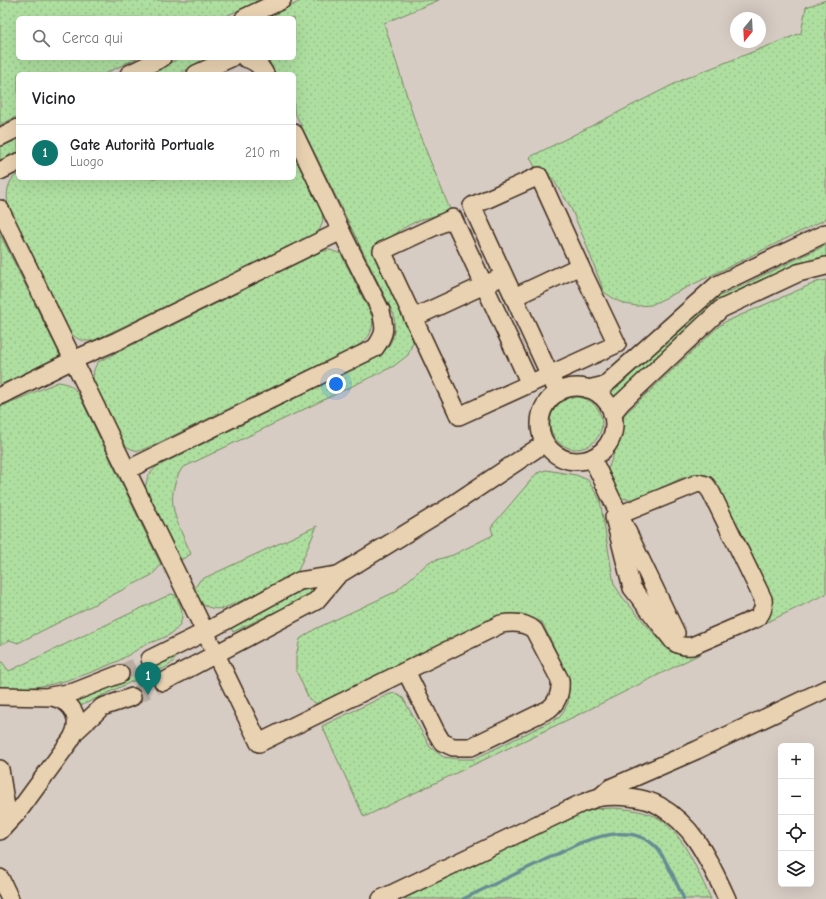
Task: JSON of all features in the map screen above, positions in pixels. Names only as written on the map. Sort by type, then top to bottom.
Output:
[{"type":"street","points":[[248,16],[282,0]]},
{"type":"street","points":[[133,72],[158,60]]},
{"type":"street","points":[[200,72],[226,60]]},
{"type":"street","points":[[253,60],[261,67],[264,72]]},
{"type":"street","points":[[0,137],[16,129]]},
{"type":"street","points":[[126,470],[375,348],[382,337],[384,326],[381,311],[296,137]]},
{"type":"street","points":[[0,171],[16,163]]},
{"type":"street","points":[[558,393],[472,206],[539,176],[627,366]]},
{"type":"street","points":[[0,208],[259,743],[501,624],[513,622],[529,625],[534,630],[560,680],[561,690],[555,704],[549,709],[471,747],[453,747],[442,742],[406,671]]},
{"type":"street","points":[[530,384],[453,218],[382,251],[459,416],[530,384],[616,344]]},
{"type":"street","points":[[0,396],[341,230]]},
{"type":"street","points":[[588,389],[607,403],[612,414],[613,429],[608,444],[601,452],[592,458],[582,461],[572,461],[562,458],[553,452],[545,443],[540,431],[540,418],[544,406],[552,397],[563,390],[575,388],[588,389],[605,384],[717,285],[826,233]]},
{"type":"street","points":[[514,297],[580,266]]},
{"type":"street","points":[[612,414],[621,403],[721,309],[798,273],[826,266]]},
{"type":"street","points":[[413,318],[504,276]]},
{"type":"street","points":[[162,682],[316,600],[338,575],[449,507],[545,443]]},
{"type":"street","points":[[592,458],[620,515]]},
{"type":"street","points":[[698,483],[706,485],[712,492],[763,599],[763,610],[757,618],[692,646],[682,646],[673,641],[632,588],[614,517],[620,515],[694,484],[698,483]]},
{"type":"street","points":[[150,659],[205,632],[299,581],[338,575]]},
{"type":"street","points":[[47,697],[74,692],[120,674]]},
{"type":"street","points":[[600,797],[610,788],[696,750],[826,689]]},
{"type":"street","points":[[0,696],[59,698],[70,706],[74,712],[77,721],[76,731]]},
{"type":"street","points":[[0,830],[18,812],[76,731],[102,707],[132,697]]},
{"type":"street","points":[[0,769],[6,807],[0,830]]},
{"type":"street","points":[[381,899],[580,804],[600,797],[621,796],[639,799],[660,806],[681,822],[695,838],[706,856],[727,899]]},
{"type":"street","points":[[0,878],[10,899]]},
{"type":"green space","points":[[0,0],[260,0],[226,16],[16,16],[16,60],[133,60],[108,72],[16,72],[16,117],[0,125]]},
{"type":"green space","points":[[303,0],[439,0],[384,23],[418,131],[451,212],[418,221],[402,229],[390,241],[385,253],[413,342],[408,355],[394,366],[182,468],[176,480],[173,491],[174,512],[191,554],[181,560],[145,488],[148,476],[156,467],[377,357],[391,342],[394,331],[394,315],[296,115],[296,72],[275,72],[268,60],[296,60],[296,16],[269,16]]},
{"type":"green space","points":[[826,0],[826,219],[651,305],[637,306],[625,304],[604,292],[570,206],[552,178],[535,167],[530,157],[686,78],[766,48],[801,33],[806,7]]},
{"type":"green space","points":[[176,60],[207,60],[182,72],[150,72]]},
{"type":"green space","points":[[16,136],[16,153],[0,160],[0,144]]},
{"type":"green space","points":[[296,160],[322,212],[323,220],[319,232],[93,341],[85,341],[74,336],[68,330],[8,205],[7,192],[9,184],[16,176],[16,180],[296,180]]},
{"type":"green space","points":[[0,234],[61,357],[0,386]]},
{"type":"green space","points":[[826,245],[826,259],[810,262],[772,276],[716,304],[615,401],[606,392],[617,388],[710,301]]},
{"type":"green space","points":[[330,250],[341,254],[373,318],[372,329],[363,342],[354,348],[156,444],[139,451],[131,449],[125,445],[106,412],[94,382],[93,373],[98,362],[320,252]]},
{"type":"green space","points":[[826,280],[826,594],[755,628],[763,619],[698,479],[682,478],[638,499],[625,499],[618,495],[608,469],[620,438],[624,415],[718,327],[725,322],[817,282]]},
{"type":"green space","points":[[58,382],[72,387],[81,399],[161,565],[152,575],[18,643],[10,640],[0,645],[0,407]]},
{"type":"green space","points":[[576,397],[586,399],[594,405],[600,413],[602,423],[600,433],[594,441],[586,447],[576,449],[566,447],[558,441],[552,433],[550,423],[552,413],[558,405],[566,399]]},
{"type":"green space","points":[[546,470],[576,475],[588,480],[600,500],[614,584],[623,598],[669,651],[685,656],[702,653],[586,711],[364,817],[322,726],[394,693],[403,698],[430,747],[443,757],[474,759],[560,717],[568,703],[569,678],[542,622],[522,614],[501,615],[317,704],[309,699],[296,670],[296,656],[300,639],[315,629],[395,592],[429,562],[453,555],[493,535],[491,527],[537,473]]},
{"type":"green space","points":[[317,526],[297,573],[269,589],[224,608],[218,609],[202,604],[193,591],[200,580]]},
{"type":"green space","points":[[312,586],[314,593],[233,632],[230,625]]},
{"type":"green space","points":[[171,594],[175,595],[179,602],[182,616],[180,624],[177,628],[161,639],[147,644],[118,661],[75,678],[31,687],[0,688],[0,662],[2,662],[9,671]]},
{"type":"green space","points":[[175,654],[176,658],[166,667],[152,672],[78,707],[75,700]]},
{"type":"green space","points":[[613,808],[643,812],[655,816],[669,826],[684,845],[711,899],[397,899],[576,815],[593,809]]},
{"type":"waterway","points":[[463,899],[580,843],[599,837],[619,834],[639,836],[648,840],[656,847],[684,899]]},
{"type":"tunnel","points":[[120,674],[150,659]]},
{"type":"tunnel","points":[[132,697],[163,682]]},
{"type":"place","name":"Gate Autorità Portuale","points":[[148,695]]}]
